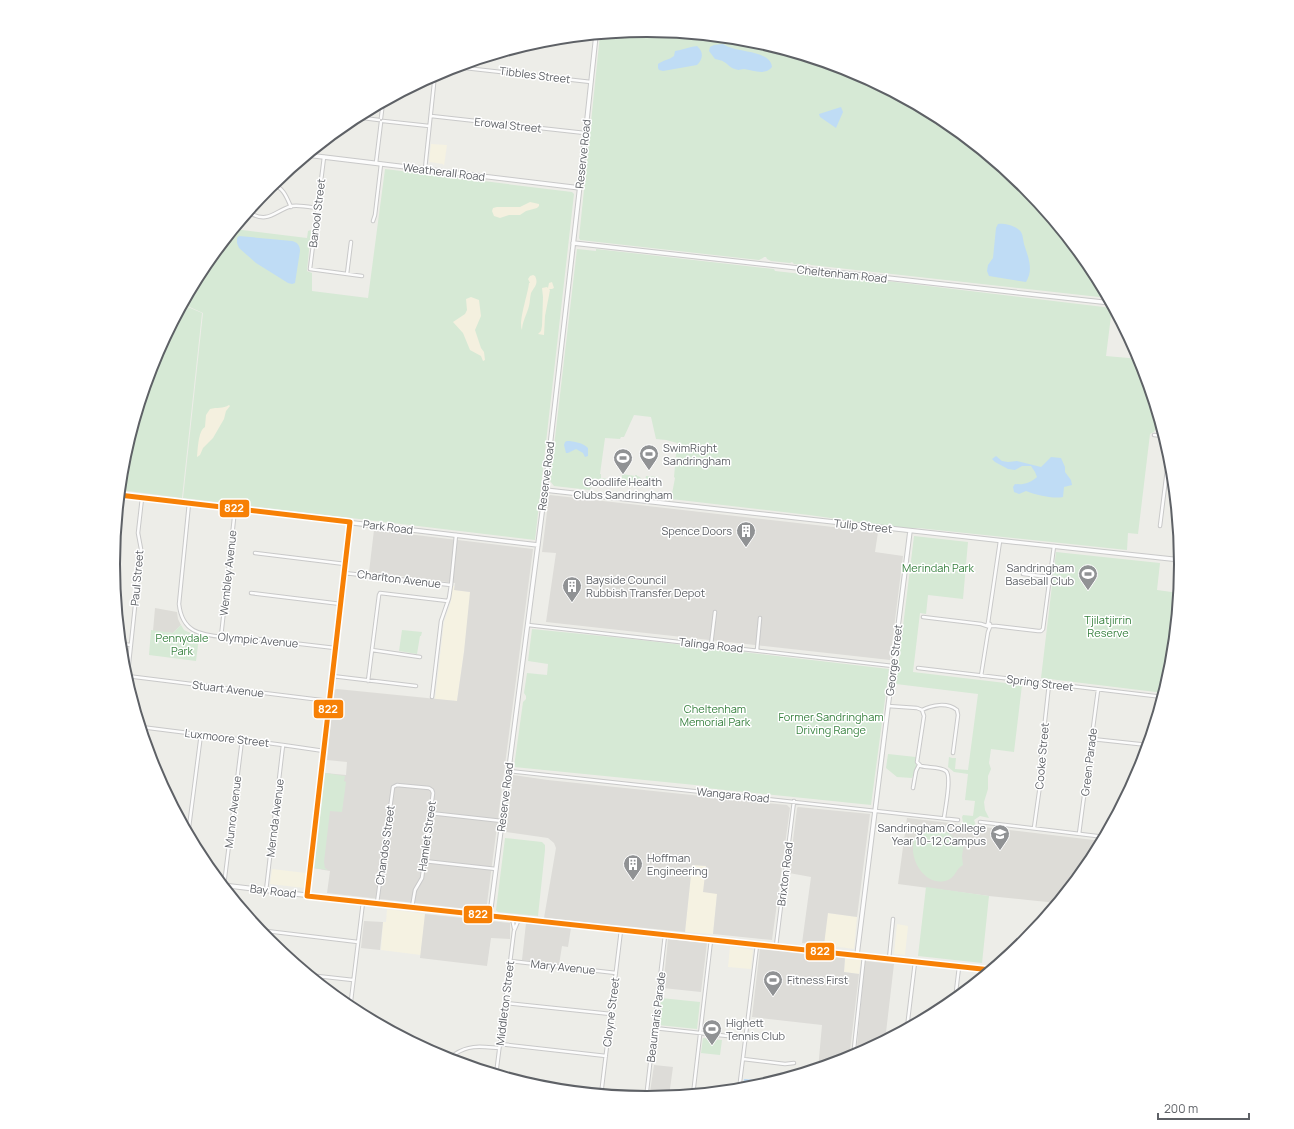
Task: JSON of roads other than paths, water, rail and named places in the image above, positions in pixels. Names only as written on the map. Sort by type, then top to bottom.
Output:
[{"type":"street","name":"Reserve Road","points":[[490,916],[545,490],[595,40]]},
{"type":"street","name":"Tibbles Street","points":[[468,68],[591,82]]},
{"type":"street","points":[[424,169],[434,82]]},
{"type":"street","points":[[376,163],[382,108]]},
{"type":"street","name":"Erowal Street","points":[[431,116],[585,134]]},
{"type":"street","points":[[366,118],[430,126]]},
{"type":"street","name":"Weatherall Road","points":[[314,156],[580,188]]},
{"type":"street","name":"Banool Street","points":[[324,157],[310,270],[347,274]]},
{"type":"street","points":[[373,220],[375,215],[381,164]]},
{"type":"street","points":[[279,187],[291,206]]},
{"type":"street","points":[[253,214],[266,217],[276,214],[291,206],[317,208]]},
{"type":"street","points":[[350,242],[347,274],[362,276]]},
{"type":"street","name":"Cheltenham Road","points":[[573,243],[1105,302]]},
{"type":"street","points":[[1154,435],[1159,435]]},
{"type":"street","points":[[1160,526],[1166,475]]},
{"type":"street","name":"Tulip Street","points":[[545,490],[1174,559]]},
{"type":"street","name":"Park Road","points":[[124,496],[538,545]]},
{"type":"street","name":"Paul Street","points":[[129,661],[141,549],[138,533],[142,498]]},
{"type":"street","name":"Olympic Avenue","points":[[190,503],[179,595],[180,610],[185,623],[191,629],[201,634],[335,648]]},
{"type":"street","name":"Wembley Avenue","points":[[221,637],[235,509]]},
{"type":"street","points":[[307,896],[350,522]]},
{"type":"street","name":"George Street","points":[[857,955],[910,531]]},
{"type":"street","name":"Charlton Avenue","points":[[344,573],[451,585],[456,535]]},
{"type":"street","points":[[982,676],[999,540]]},
{"type":"street","points":[[923,618],[1038,631],[1042,630],[1044,628],[1054,546]]},
{"type":"street","points":[[255,553],[345,564]]},
{"type":"street","points":[[1023,574],[1050,577]]},
{"type":"street","points":[[432,697],[441,621],[448,601],[451,585]]},
{"type":"street","points":[[251,593],[341,604]]},
{"type":"street","points":[[368,681],[380,593],[448,601]]},
{"type":"street","points":[[711,645],[715,612]]},
{"type":"street","points":[[757,650],[760,618]]},
{"type":"street","name":"Talinga Road","points":[[528,625],[893,666]]},
{"type":"street","points":[[126,645],[131,645]]},
{"type":"street","points":[[372,650],[420,656]]},
{"type":"street","name":"Spring Street","points":[[918,668],[1158,696]]},
{"type":"street","points":[[332,676],[416,686]]},
{"type":"street","name":"Stuart Avenue","points":[[132,677],[329,701]]},
{"type":"street","name":"Cooke Street","points":[[1035,828],[1042,770],[1041,757],[1050,684]]},
{"type":"street","name":"Green Parade","points":[[1079,834],[1098,690]]},
{"type":"street","points":[[888,706],[917,708],[922,710],[936,705],[952,707],[957,710],[958,715],[953,753]]},
{"type":"street","points":[[913,788],[916,771],[919,765],[917,761],[924,716],[922,710]]},
{"type":"street","name":"Luxmoore Street","points":[[145,728],[324,750]]},
{"type":"street","points":[[189,826],[200,734]]},
{"type":"street","points":[[1092,739],[1143,744]]},
{"type":"street","name":"Munro Avenue","points":[[224,879],[242,740]]},
{"type":"street","name":"Mernda Avenue","points":[[266,891],[283,745]]},
{"type":"street","points":[[919,765],[944,770],[949,774],[944,818]]},
{"type":"street","name":"Wangara Road","points":[[509,771],[958,820]]},
{"type":"street","name":"Chandos Street","points":[[377,903],[394,786],[429,788]]},
{"type":"street","name":"Hamlet Street","points":[[412,907],[415,890],[421,880],[424,861],[433,792],[429,788]]},
{"type":"street","name":"Brixton Road","points":[[776,946],[794,801]]},
{"type":"street","points":[[430,813],[502,821]]},
{"type":"street","points":[[980,822],[1099,836]]},
{"type":"street","points":[[424,861],[496,869]]},
{"type":"street","name":"Bay Road","points":[[229,886],[307,896],[985,969]]},
{"type":"street","points":[[351,1001],[362,902]]},
{"type":"street","name":"Middleton Street","points":[[512,918],[514,931]]},
{"type":"street","name":"Middleton Street","points":[[496,1070],[514,931],[519,919]]},
{"type":"street","points":[[889,959],[893,919]]},
{"type":"street","name":"Cloyne Street","points":[[602,1090],[621,930]]},
{"type":"street","points":[[268,931],[358,942]]},
{"type":"street","name":"Beaumaris Parade","points":[[647,1092],[665,935]]},
{"type":"street","points":[[693,1090],[711,939]]},
{"type":"street","points":[[740,1083],[757,944]]},
{"type":"street","points":[[854,1050],[864,956]]},
{"type":"street","name":"Mary Avenue","points":[[510,961],[616,973]]},
{"type":"street","points":[[908,1023],[915,962]]},
{"type":"street","points":[[956,992],[959,967]]},
{"type":"street","points":[[316,975],[353,980]]},
{"type":"street","points":[[505,1003],[611,1014]]},
{"type":"street","points":[[654,1028],[746,1038]]},
{"type":"street","points":[[500,1044],[606,1056]]},
{"type":"street","points":[[453,1055],[461,1050],[471,1047],[499,1048]]},
{"type":"street","points":[[743,1059],[794,1063]]},
{"type":"water","points":[[723,44],[732,48],[762,55],[767,58],[772,67],[769,70],[762,72],[744,69],[738,70],[730,67],[723,61],[715,59],[709,51],[710,47],[714,45]]},
{"type":"water","points":[[697,46],[702,53],[702,56],[697,65],[663,71],[659,70],[658,64],[674,56],[675,51]]},
{"type":"water","points":[[841,107],[843,112],[836,128],[820,117],[819,114]]},
{"type":"water","points":[[998,224],[1014,227],[1022,233],[1030,268],[1026,282],[989,276],[987,271],[988,265],[993,258],[996,228]]},
{"type":"water","points":[[239,236],[292,241],[297,243],[300,251],[295,283],[288,283],[256,263],[239,248],[237,238]]},
{"type":"water","points":[[567,441],[573,441],[586,446],[588,448],[588,456],[585,457],[583,453],[576,449],[566,453],[564,445]]},
{"type":"water","points":[[996,456],[1002,461],[1017,461],[1041,467],[1051,457],[1061,458],[1065,467],[1065,472],[1071,480],[1072,485],[1064,487],[1063,497],[1044,496],[1026,491],[1019,494],[1014,492],[1013,487],[1015,484],[1024,484],[1032,481],[1037,477],[1035,472],[1031,466],[1022,466],[1015,470],[1008,469],[992,459]]},
{"type":"water","points":[[744,1079],[757,1080],[750,1082],[743,1083]]},
{"type":"place","name":"SwimRight Sandringham","points":[[649,471]]},
{"type":"place","name":"Goodlife Health Clubs Sandringham","points":[[623,475]]},
{"type":"place","name":"Spence Doors","points":[[746,548]]},
{"type":"place","name":"Sandringham Baseball Club","points":[[1088,591]]},
{"type":"place","name":"Bayside Council Rubbish Transfer Depot","points":[[572,603]]},
{"type":"place","name":"Sandringham College Year 10-12 Campus","points":[[1000,851]]},
{"type":"place","name":"Hoffman Engineering","points":[[633,881]]},
{"type":"place","name":"Fitness First","points":[[773,997]]},
{"type":"place","name":"Highett Tennis Club","points":[[712,1046]]},
{"type":"park label","name":"Merindah Park","points":[[938,568]]},
{"type":"park label","name":"Tjilatjirrin Reserve","points":[[1108,626]]},
{"type":"park label","name":"Pennydale Park","points":[[182,644]]},
{"type":"park label","name":"Cheltenham Memorial Park","points":[[715,715]]},
{"type":"park label","name":"Former Sandringham Driving Range","points":[[831,723]]}]
